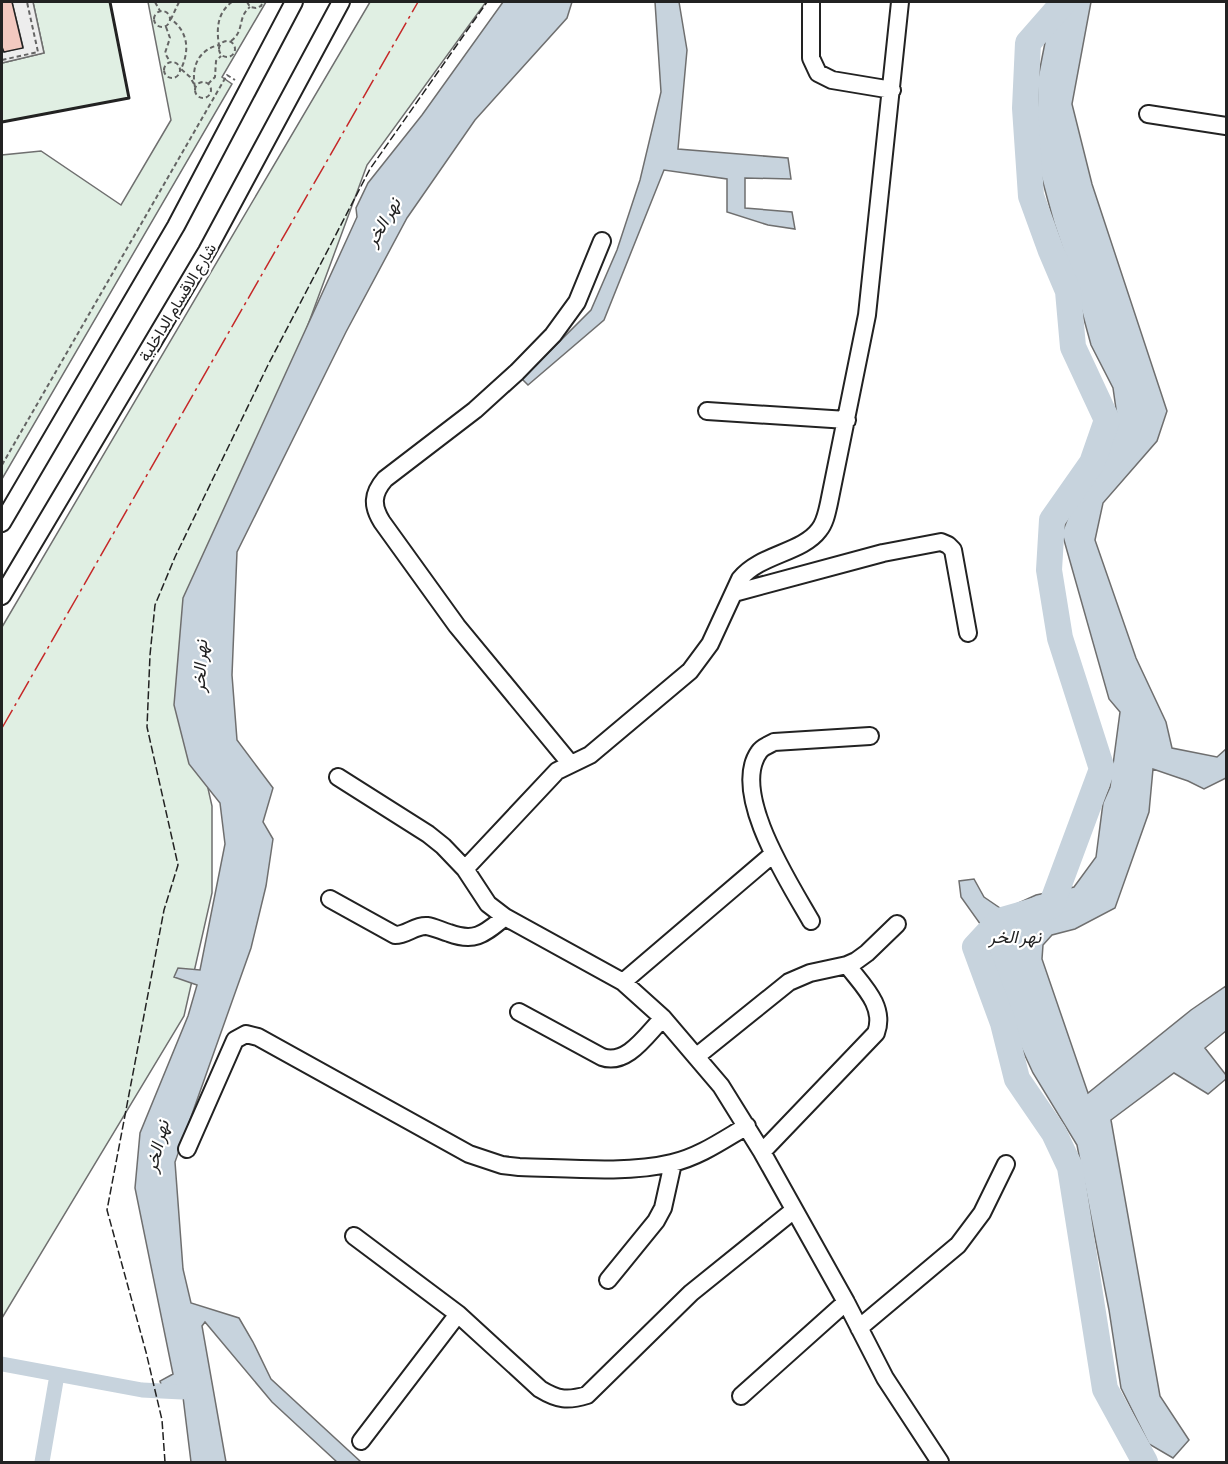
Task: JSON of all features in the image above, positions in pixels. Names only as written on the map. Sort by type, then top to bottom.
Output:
[{"type":"street","points":[[2,522],[176,226],[294,2]]},
{"type":"street","name":"شارع الاقسام الداخلية","points":[[2,596],[207,251],[342,2]]},
{"type":"street","points":[[811,2],[812,64],[818,73],[832,80],[892,90]]},
{"type":"street","points":[[465,869],[549,779],[570,763],[590,755],[700,660],[746,571],[811,538],[820,529],[826,516],[867,315],[900,2]]},
{"type":"street","points":[[1148,114],[1227,126]]},
{"type":"street","points":[[570,763],[458,626],[379,517],[374,500],[377,488],[385,479],[475,410],[553,335],[577,302],[602,241]]},
{"type":"street","points":[[706,411],[847,420]]},
{"type":"street","points":[[734,593],[883,553],[941,542],[953,550],[968,633]]},
{"type":"street","points":[[811,921],[773,854],[759,820],[753,795],[753,763],[760,750],[774,742],[791,739],[870,736]]},
{"type":"street","points":[[338,777],[429,834],[465,869],[488,904],[505,917],[623,982],[663,1018],[697,1056],[721,1086],[747,1126],[846,1302],[885,1378],[940,1462]]},
{"type":"street","points":[[623,982],[773,854]]},
{"type":"street","points":[[330,899],[395,935],[428,926],[458,937],[474,937],[481,935],[505,917]]},
{"type":"street","points":[[697,1056],[789,982],[810,973],[847,965],[867,953],[897,924]]},
{"type":"street","points":[[762,1152],[876,1033],[880,1024],[875,1002],[847,965]]},
{"type":"street","points":[[519,1012],[602,1057],[613,1059],[627,1054],[663,1018]]},
{"type":"street","points":[[187,1149],[235,1040],[246,1034],[258,1037],[469,1154],[484,1160],[519,1167],[618,1168],[673,1163],[702,1152],[747,1126]]},
{"type":"street","points":[[608,1280],[656,1221],[663,1208],[673,1163]]},
{"type":"street","points":[[860,1328],[958,1245],[982,1213],[1006,1164]]},
{"type":"street","points":[[354,1236],[458,1314],[540,1389],[555,1398],[571,1400],[587,1395],[691,1293],[794,1210]]},
{"type":"street","points":[[741,1396],[846,1302]]},
{"type":"street","points":[[361,1440],[458,1314]]},
{"type":"path","points":[[2,60],[38,51],[27,2]]},
{"type":"path","points":[[155,2],[160,11]]},
{"type":"path","points":[[166,27],[179,2]]},
{"type":"path","points":[[222,56],[218,50],[219,18],[229,2]]},
{"type":"path","points":[[247,2],[250,7]]},
{"type":"path","points":[[250,7],[259,8],[263,2]]},
{"type":"path","points":[[195,87],[202,82],[208,84],[212,90],[210,95],[203,99],[195,92],[194,72],[198,59],[207,50],[226,40],[231,41],[237,36],[241,28],[241,17],[250,7]]},
{"type":"path","points":[[166,27],[159,27],[155,23],[155,15],[160,11],[167,12],[171,20],[181,29],[187,42],[186,55],[177,78],[169,78],[165,74],[164,69],[170,62]]},
{"type":"path","points":[[166,27],[170,38],[165,53],[170,62]]},
{"type":"path","points":[[208,84],[215,77],[216,61],[222,56],[229,57],[234,54],[235,46],[231,41]]},
{"type":"path","points":[[170,62],[177,63],[190,76],[195,87]]},
{"type":"path","points":[[2,465],[227,75],[249,87]]},
{"type":"path","points":[[210,95],[214,97]]},
{"type":"green space","points":[[33,2],[110,2],[129,98],[2,122],[2,63],[44,53]]},
{"type":"green space","points":[[148,2],[266,2],[222,77],[232,84],[2,479],[2,155],[41,151],[121,205],[171,120]]},
{"type":"green space","points":[[370,2],[486,2],[367,165],[181,669],[212,806],[212,893],[184,1016],[2,1318],[2,627]]},
{"type":"shaded area","points":[[12,2],[33,2],[44,53],[2,63],[2,47],[4,52],[23,47]]},
{"type":"water","name":"نهر الخر","points":[[503,2],[572,2],[567,18],[475,120],[407,218],[346,332],[237,552],[232,675],[237,740],[273,788],[263,822],[273,839],[266,886],[251,948],[175,1162],[183,1269],[191,1303],[239,1318],[271,1379],[361,1462],[337,1462],[272,1402],[205,1322],[202,1326],[226,1462],[191,1462],[183,1397],[165,1397],[160,1381],[173,1374],[135,1188],[140,1133],[188,1016],[197,985],[174,977],[178,968],[200,970],[225,844],[220,803],[189,764],[174,705],[183,598],[357,217],[356,208],[368,183],[422,115]]},
{"type":"water","points":[[655,2],[679,2],[687,50],[678,149],[788,158],[791,179],[745,178],[745,208],[792,212],[795,229],[768,225],[727,212],[727,179],[664,170],[604,320],[528,385],[522,379],[591,310],[617,250],[640,180],[661,92]]},
{"type":"water","name":"نهر الخر","points":[[1053,2],[1091,2],[1072,104],[1092,184],[1167,411],[1157,441],[1103,503],[1095,540],[1136,658],[1166,722],[1172,748],[1217,757],[1226,749],[1226,778],[1204,789],[1153,769],[1149,812],[1115,908],[1075,929],[1052,935],[1043,945],[1042,959],[1088,1093],[1191,1010],[1226,986],[1226,1031],[1205,1048],[1226,1075],[1226,1079],[1208,1094],[1174,1073],[1111,1120],[1160,1396],[1189,1440],[1173,1458],[1149,1444],[1121,1388],[1109,1310],[1077,1145],[1033,1073],[1014,1032],[981,925],[961,897],[959,881],[974,879],[984,897],[1003,910],[1036,895],[1074,887],[1096,857],[1103,803],[1110,787],[1120,712],[1109,699],[1062,533],[1074,502],[1118,423],[1113,388],[1091,345],[1036,157],[1038,78]]},
{"type":"building","points":[[2,2],[12,2],[23,48],[4,52]]},
{"type":"waterway","points":[[1064,2],[1028,43],[1025,108],[1031,196],[1068,291],[1073,347],[1107,420],[1092,463],[1052,520],[1049,570],[1060,638],[1102,769],[1051,906],[999,921],[975,947],[1003,1023],[1017,1079],[1054,1133],[1070,1167],[1105,1389],[1145,1462]]},
{"type":"waterway","points":[[2,1364],[142,1390],[182,1392]]},
{"type":"waterway","points":[[42,1462],[57,1375]]},
{"type":"fence","points":[[165,1462],[162,1420],[107,1210],[164,910],[178,865],[147,727],[155,605],[175,557],[268,365],[370,169],[487,2]]},
{"type":"wall","points":[[2,122],[129,98],[110,2]]},
{"type":"power","points":[[2,728],[418,2]]}]
